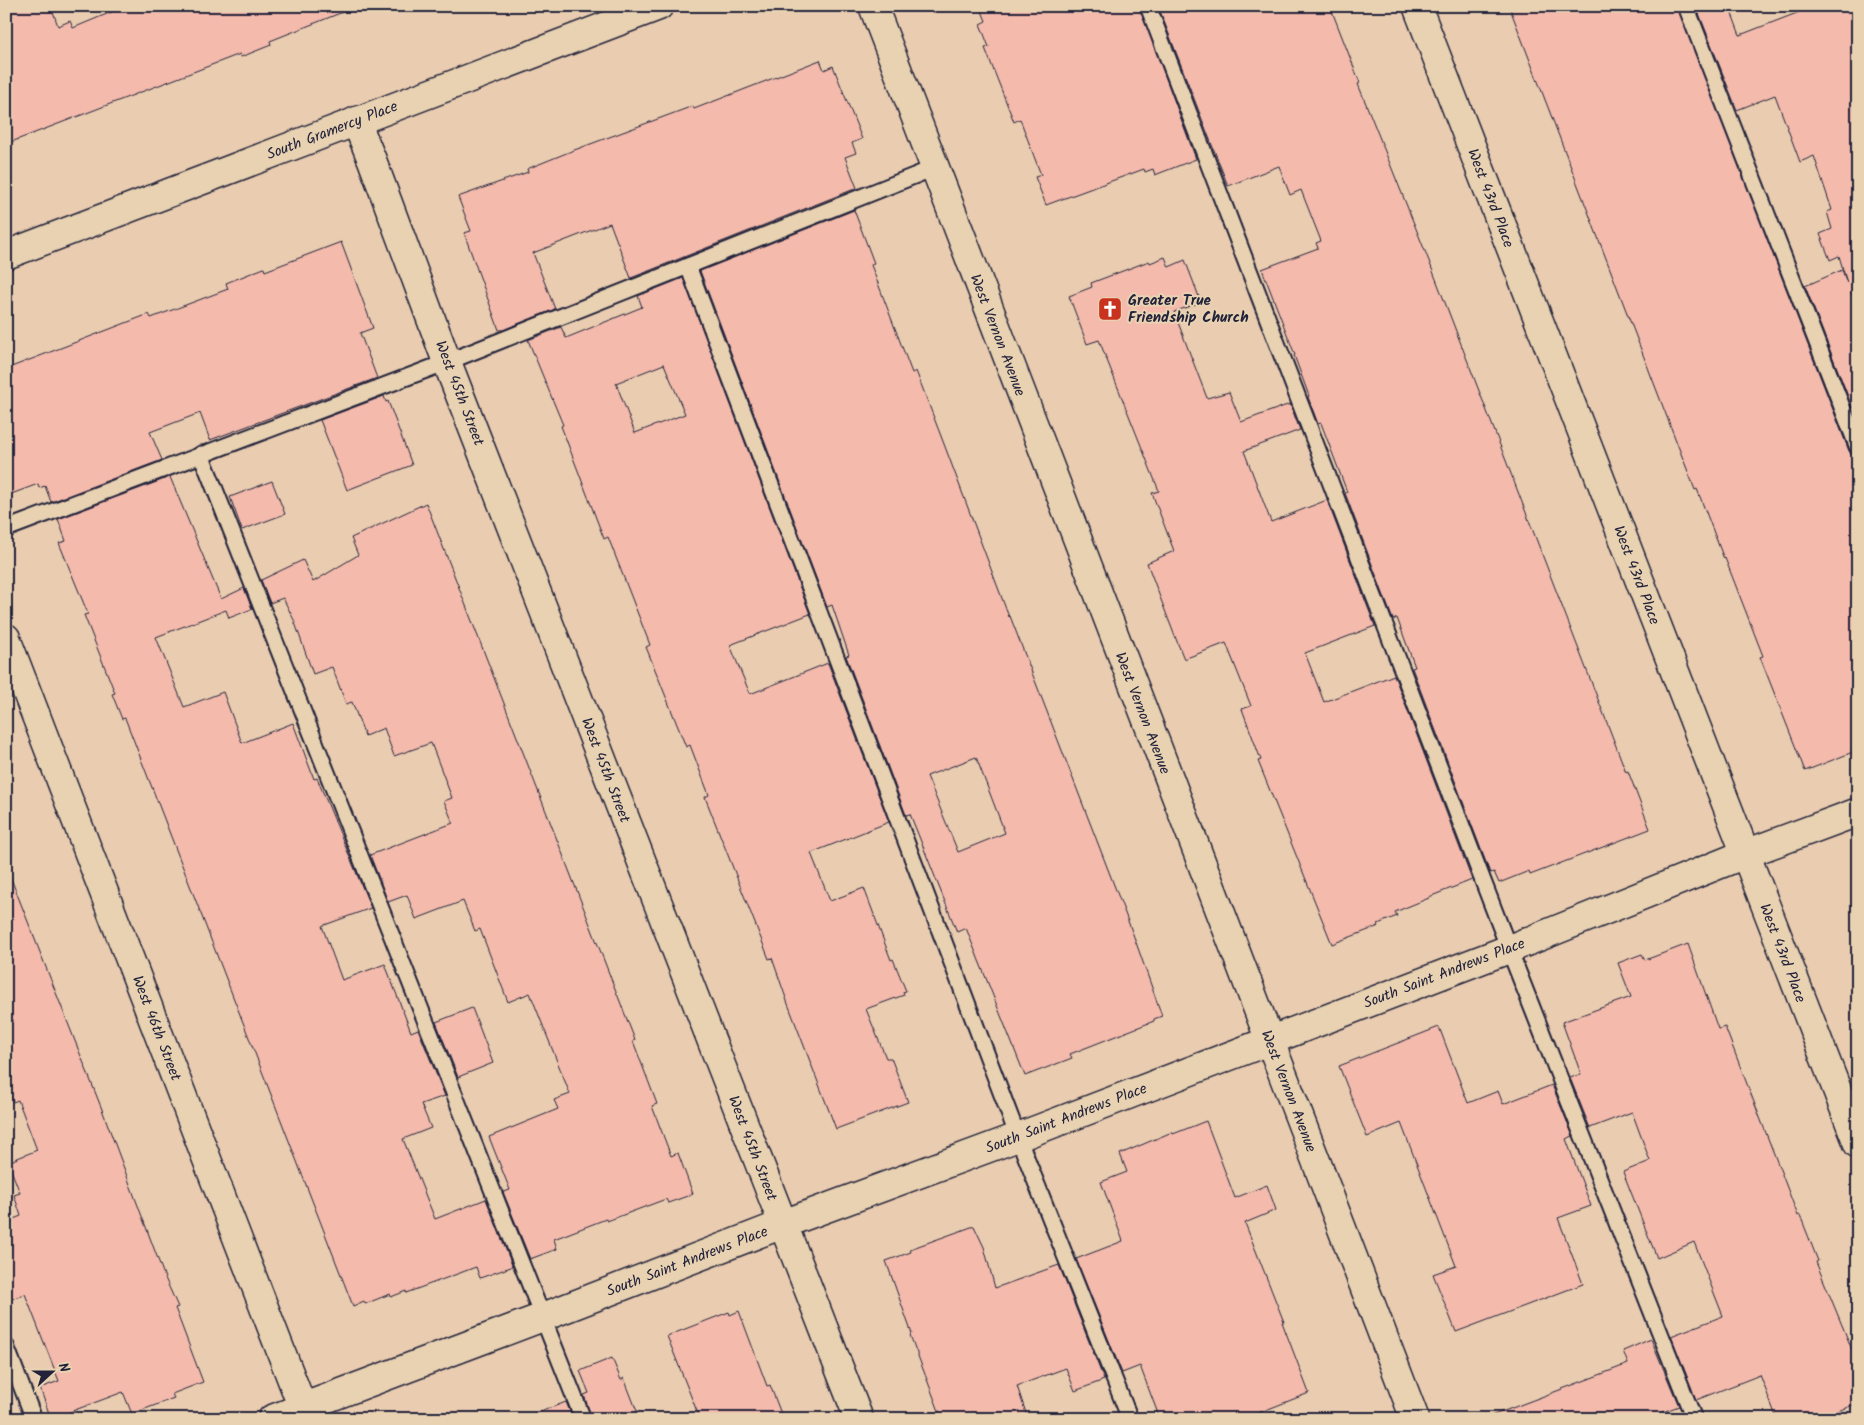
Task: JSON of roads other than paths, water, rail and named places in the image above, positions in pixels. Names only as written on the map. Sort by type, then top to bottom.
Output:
[{"type":"street","name":"South Gramercy Place","points":[[6,255],[659,6]]},
{"type":"street","name":"West Vernon Avenue","points":[[873,6],[1415,1419]]},
{"type":"street","name":"West 43rd Place","points":[[1417,6],[1858,1144]]},
{"type":"street","name":"West 45th Street","points":[[356,121],[859,1419]]},
{"type":"street","name":"West 46th Street","points":[[6,638],[305,1413]]},
{"type":"street","name":"South Saint Andrews Place","points":[[272,1419],[305,1413],[543,1317],[783,1224],[1269,1041],[1509,949],[1745,854],[1858,812]]},
{"type":"lane","points":[[1148,6],[1509,949],[1694,1419]]},
{"type":"lane","points":[[1686,6],[1858,448]]},
{"type":"lane","points":[[6,528],[448,362],[934,168]]},
{"type":"lane","points":[[688,266],[1018,1137],[1130,1419]]},
{"type":"lane","points":[[201,454],[583,1419]]},
{"type":"lane","points":[[6,1346],[34,1419]]},
{"type":"place","name":"Greater True Friendship Church","points":[[1110,309]]}]
